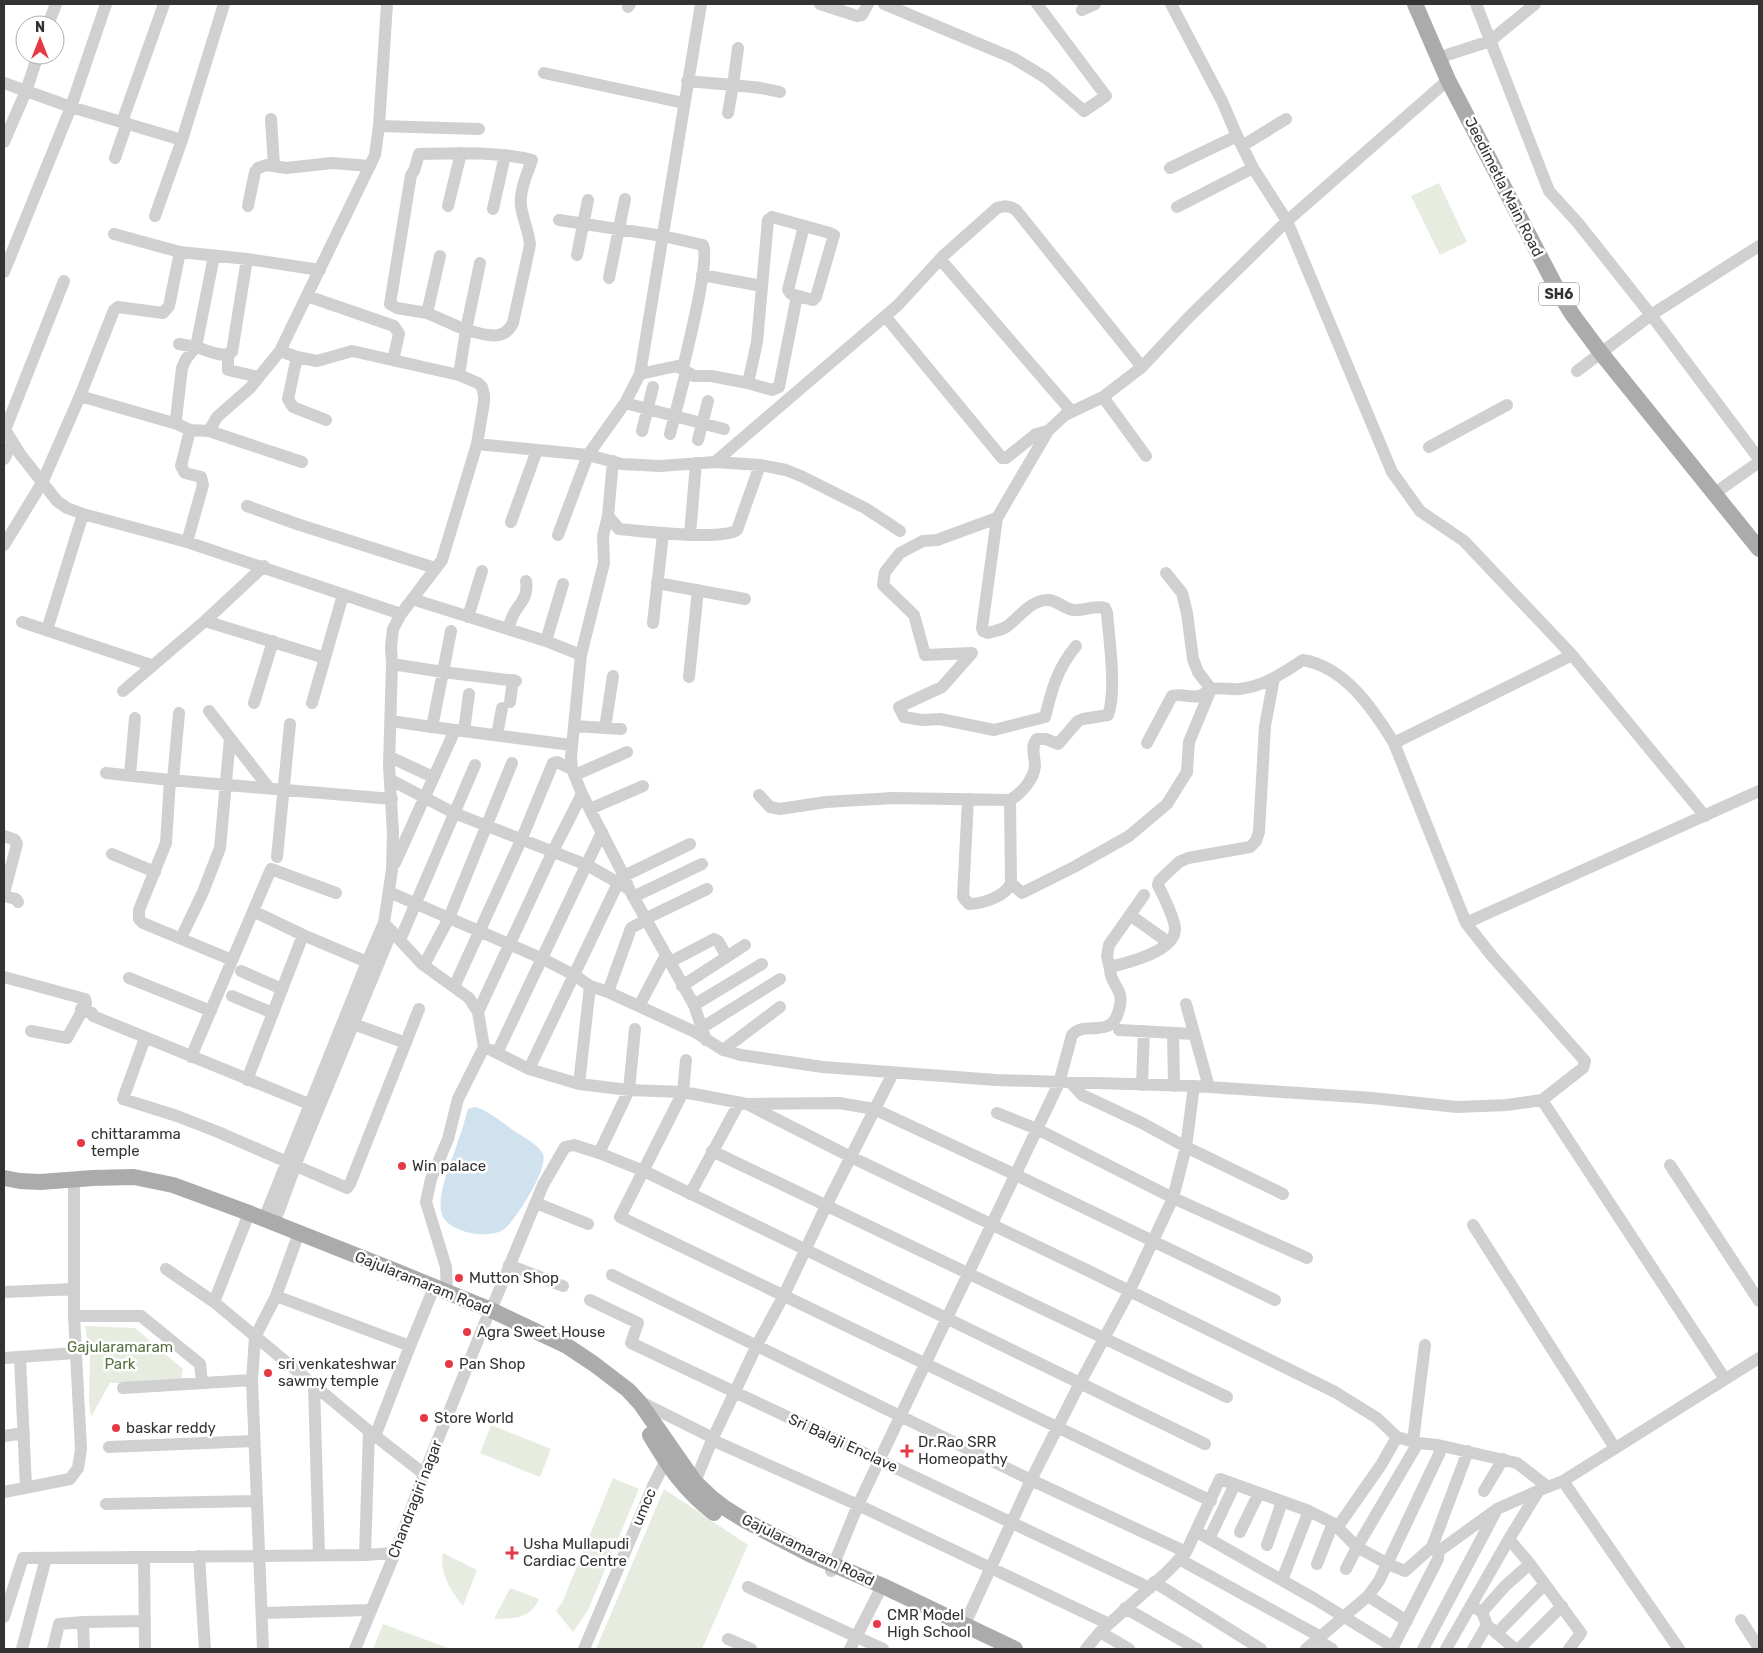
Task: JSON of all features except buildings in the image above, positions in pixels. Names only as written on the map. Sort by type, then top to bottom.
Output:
[{"type":"main road","name":"Jeedimetla Main Road","points":[[1415,4],[1448,80],[1554,285],[1572,314],[1722,488],[1759,535]]},
{"type":"main road","name":"Jeedimetla Main Road","points":[[1427,4],[1447,54],[1560,280],[1605,350],[1759,548]]},
{"type":"main road","name":"Gajularamaram Road","points":[[4,1185],[19,1188],[113,1177],[147,1179],[190,1191],[269,1221],[488,1315],[567,1346],[615,1379],[636,1399],[696,1499],[715,1514],[744,1530],[832,1568],[1001,1649]]},
{"type":"main road","name":"Gajularamaram Road","points":[[4,1178],[40,1182],[140,1185],[174,1194],[439,1294]]},
{"type":"main road","name":"Gajularamaram Road","points":[[488,1315],[584,1368],[609,1385],[627,1402],[668,1455],[695,1482],[712,1498],[746,1521],[812,1555],[832,1568],[883,1586],[1015,1649]]},
{"type":"street","points":[[4,272],[71,107],[106,4]]},
{"type":"street","points":[[115,158],[164,4]]},
{"type":"street","points":[[155,216],[182,140],[224,4]]},
{"type":"street","points":[[209,432],[217,417],[245,392],[280,351],[375,155],[379,126],[387,4]]},
{"type":"street","points":[[558,535],[588,455],[624,403],[640,374],[701,4]]},
{"type":"street","points":[[828,5],[857,16],[862,15],[868,4]]},
{"type":"street","points":[[890,5],[1013,58],[1046,78],[1084,111],[1106,96],[1037,4]]},
{"type":"street","points":[[1082,10],[1095,4]]},
{"type":"street","points":[[1171,4],[1222,101],[1253,168],[1287,220],[1392,472],[1420,511],[1464,541],[1572,655],[1705,816]]},
{"type":"street","points":[[1476,4],[1549,191],[1578,223],[1651,315],[1759,460],[1722,488]]},
{"type":"street","points":[[1447,54],[1490,41],[1535,4]]},
{"type":"street","points":[[728,113],[738,48]]},
{"type":"street","points":[[4,142],[26,91],[35,65]]},
{"type":"street","points":[[544,73],[684,103]]},
{"type":"street","points":[[759,795],[770,807],[780,808],[826,802],[893,798],[1010,800],[1018,796],[1034,771],[1033,746],[1037,739],[1046,739],[1058,744],[1078,721],[1108,715],[1111,666],[1107,613],[1104,608],[1098,606],[1074,610],[1058,602],[1042,600],[1019,615],[1006,627],[988,633],[983,631],[997,518],[1048,431],[1065,415],[1103,397],[1142,367],[1189,317],[1287,220],[1448,80]]},
{"type":"street","points":[[687,81],[733,84],[780,92]]},
{"type":"street","points":[[4,83],[71,107],[182,140]]},
{"type":"street","points":[[272,118],[274,166]]},
{"type":"street","points":[[1170,168],[1286,120]]},
{"type":"street","points":[[379,126],[479,128]]},
{"type":"street","points":[[448,206],[461,153]]},
{"type":"street","points":[[419,154],[505,155],[532,160],[525,180],[521,204],[530,236],[530,245],[515,316],[508,331],[497,336],[491,336],[466,330],[427,313],[394,307],[390,303],[411,175],[419,154]]},
{"type":"street","points":[[493,209],[505,155]]},
{"type":"street","points":[[248,206],[255,172],[262,165],[286,168],[332,164],[370,166]]},
{"type":"street","points":[[1177,207],[1253,168]]},
{"type":"street","points":[[609,278],[625,199]]},
{"type":"street","points":[[577,255],[588,200]]},
{"type":"street","points":[[715,462],[898,306],[940,259],[997,208],[1005,206],[1016,210],[1142,367]]},
{"type":"street","points":[[748,383],[758,342],[768,220],[772,217],[830,233],[834,235],[816,297],[811,300],[791,294],[788,290],[804,226]]},
{"type":"street","points":[[559,220],[663,236],[703,245],[705,249],[702,275],[685,370],[670,434]]},
{"type":"street","points":[[114,234],[180,252],[247,259],[320,270]]},
{"type":"street","points":[[1577,371],[1651,315],[1759,246]]},
{"type":"street","points":[[4,545],[42,483],[80,396],[114,310],[118,307],[163,314],[169,306],[180,252]]},
{"type":"street","points":[[177,424],[176,418],[182,368],[186,359],[196,347],[214,256]]},
{"type":"street","points":[[427,313],[440,256]]},
{"type":"street","points":[[247,259],[233,348],[228,355],[228,370],[259,377]]},
{"type":"street","points":[[940,259],[1072,412]]},
{"type":"street","points":[[459,375],[480,263]]},
{"type":"street","points":[[702,275],[762,286]]},
{"type":"street","points":[[64,281],[4,429],[57,501],[67,508],[83,514],[187,542],[264,566],[401,614]]},
{"type":"street","points":[[307,296],[394,326],[399,334],[393,360]]},
{"type":"street","points":[[640,374],[675,366],[694,376],[711,376],[772,390],[779,388],[797,296]]},
{"type":"street","points":[[885,316],[1002,458],[1006,458],[1036,434],[1048,431]]},
{"type":"street","points":[[179,344],[228,355]]},
{"type":"street","points":[[280,351],[317,361],[352,350],[459,375],[478,383],[484,394],[477,444],[442,560],[401,614],[393,628],[391,647],[390,757],[393,833],[392,870],[389,892],[392,931],[309,1104],[291,1164]]},
{"type":"street","points":[[297,357],[288,399],[290,404],[293,408],[326,420]]},
{"type":"street","points":[[642,431],[653,387]]},
{"type":"street","points":[[80,396],[177,424],[190,430],[209,432],[302,462]]},
{"type":"street","points":[[1103,397],[1146,456]]},
{"type":"street","points":[[698,440],[708,401]]},
{"type":"street","points":[[624,403],[724,429]]},
{"type":"street","points":[[1429,447],[1507,405]]},
{"type":"street","points":[[187,542],[203,485],[201,477],[185,473],[181,466],[190,430]]},
{"type":"street","points":[[4,459],[13,442]]},
{"type":"street","points":[[477,444],[588,455],[622,464],[660,466],[715,462],[760,465],[786,470],[865,508],[900,531]]},
{"type":"street","points":[[511,522],[537,450]]},
{"type":"street","points":[[613,461],[608,516],[603,536],[604,563],[581,655],[571,745],[574,772],[582,794],[602,832],[626,886],[694,1005],[706,1040]]},
{"type":"street","points":[[690,535],[696,463]]},
{"type":"street","points":[[608,516],[620,529],[663,534],[729,534],[737,530],[760,465]]},
{"type":"street","points":[[247,506],[435,568]]},
{"type":"street","points":[[47,630],[83,514]]},
{"type":"street","points":[[997,518],[937,540],[923,540],[900,553],[885,572],[883,585],[914,616],[925,655],[972,653],[942,687],[899,707],[904,717],[922,720],[940,719],[994,730],[1045,717],[1052,686],[1065,660],[1076,646]]},
{"type":"street","points":[[653,623],[663,534]]},
{"type":"street","points":[[123,691],[151,665],[205,621],[264,566]]},
{"type":"street","points":[[468,617],[482,571]]},
{"type":"street","points":[[1166,573],[1182,593],[1187,613],[1193,660],[1198,672],[1210,689]]},
{"type":"street","points":[[508,630],[514,614],[525,599],[526,581]]},
{"type":"street","points":[[657,583],[744,599]]},
{"type":"street","points":[[546,641],[563,584]]},
{"type":"street","points":[[689,677],[698,590]]},
{"type":"street","points":[[312,703],[343,595]]},
{"type":"street","points":[[412,599],[546,641],[581,655]]},
{"type":"street","points":[[205,621],[325,658]]},
{"type":"street","points":[[22,622],[151,665]]},
{"type":"street","points":[[432,728],[451,631]]},
{"type":"street","points":[[254,703],[273,641]]},
{"type":"street","points":[[1394,743],[1572,655]]},
{"type":"street","points":[[389,892],[541,958],[574,975],[590,986],[608,992],[695,1032],[723,1050],[823,1067],[1072,1084],[1194,1086],[1372,1098],[1457,1107],[1506,1105],[1542,1100],[1584,1068],[1585,1061],[1466,923],[1394,743],[1358,693],[1342,678],[1316,662],[1303,660],[1274,678],[1252,687],[1238,690],[1210,689],[1201,696],[1172,696],[1147,743]]},
{"type":"street","points":[[392,664],[515,681],[497,735]]},
{"type":"street","points":[[605,728],[613,676]]},
{"type":"street","points":[[1110,969],[1114,966],[1148,956],[1174,936],[1175,930],[1158,885],[1161,878],[1179,862],[1188,858],[1250,846],[1256,841],[1259,832],[1265,726],[1274,678]]},
{"type":"street","points":[[1011,883],[1022,893],[1074,867],[1129,836],[1167,804],[1187,772],[1189,742],[1210,689]]},
{"type":"street","points":[[392,870],[433,777],[459,731],[469,694]]},
{"type":"street","points":[[209,711],[269,788]]},
{"type":"street","points":[[180,713],[166,843],[139,910],[139,919],[143,923],[232,960]]},
{"type":"street","points":[[130,775],[135,718]]},
{"type":"street","points":[[391,721],[432,728],[571,745]]},
{"type":"street","points":[[277,856],[290,724]]},
{"type":"street","points":[[574,726],[621,729]]},
{"type":"street","points":[[180,938],[203,892],[220,848],[230,738]]},
{"type":"street","points":[[574,772],[627,752]]},
{"type":"street","points":[[390,757],[433,777]]},
{"type":"street","points":[[454,987],[554,763],[557,762],[574,772]]},
{"type":"street","points":[[424,966],[449,918],[512,763]]},
{"type":"street","points":[[269,1221],[348,1022],[367,962],[415,903],[474,765]]},
{"type":"street","points":[[106,773],[392,799]]},
{"type":"street","points":[[391,780],[454,813],[587,865],[626,886],[702,864]]},
{"type":"street","points":[[590,809],[643,786]]},
{"type":"street","points":[[1466,923],[1759,791]]},
{"type":"street","points":[[478,1012],[553,851],[582,794]]},
{"type":"street","points":[[968,799],[963,897],[969,904],[975,904],[1004,894],[1009,889],[1011,883],[1010,800]]},
{"type":"street","points":[[497,1053],[602,832]]},
{"type":"street","points":[[4,836],[15,840],[17,844],[4,894],[16,899],[18,902]]},
{"type":"street","points":[[530,1069],[574,975],[626,886],[690,844]]},
{"type":"street","points":[[112,854],[155,872]]},
{"type":"street","points":[[191,1057],[271,869],[336,893]]},
{"type":"street","points":[[608,992],[631,928],[707,889]]},
{"type":"street","points":[[832,1568],[879,1460],[1059,1083],[1072,1035],[1075,1032],[1106,1028],[1114,1022],[1118,1014],[1121,996],[1110,973],[1107,956],[1109,945],[1144,894]]},
{"type":"street","points":[[253,912],[303,936],[367,962]]},
{"type":"street","points":[[1130,915],[1168,942]]},
{"type":"street","points":[[365,1555],[372,1434],[410,1346],[439,1294],[446,1267],[426,1202],[431,1179],[448,1138],[458,1099],[484,1047],[478,1012],[469,998],[424,966],[392,931]]},
{"type":"street","points":[[247,1080],[303,936]]},
{"type":"street","points":[[639,1006],[668,959],[714,939],[718,941],[727,957]]},
{"type":"street","points":[[682,986],[744,945]]},
{"type":"street","points":[[694,1005],[762,964]]},
{"type":"street","points":[[241,971],[282,990]]},
{"type":"street","points":[[4,978],[85,999],[86,1003],[83,1012],[67,1038],[31,1031]]},
{"type":"street","points":[[129,978],[211,1011]]},
{"type":"street","points":[[703,1027],[780,979]]},
{"type":"street","points":[[579,1084],[590,986]]},
{"type":"street","points":[[232,996],[273,1013]]},
{"type":"street","points":[[1186,1004],[1209,1087]]},
{"type":"street","points":[[723,1050],[780,1006]]},
{"type":"street","points":[[145,1038],[123,1098],[194,1123],[348,1188],[419,1010]]},
{"type":"street","points":[[83,1012],[309,1104]]},
{"type":"street","points":[[348,1022],[406,1043]]},
{"type":"street","points":[[635,1029],[629,1090],[599,1153],[644,1171],[1205,1444]]},
{"type":"street","points":[[1119,1030],[1194,1034]]},
{"type":"street","points":[[1142,1085],[1144,1031]]},
{"type":"street","points":[[1173,1033],[1174,1086]]},
{"type":"street","points":[[484,1047],[530,1069],[579,1084],[629,1090],[683,1092],[743,1104],[839,1103],[874,1109],[1275,1300]]},
{"type":"street","points":[[686,1060],[683,1092],[620,1217],[1211,1501]]},
{"type":"street","points":[[695,1482],[712,1439],[736,1392],[756,1345],[784,1296],[826,1206],[893,1073]]},
{"type":"street","points":[[1072,1084],[1082,1095],[1142,1122],[1186,1147],[1283,1194]]},
{"type":"street","points":[[964,1626],[1032,1480],[1080,1383],[1130,1292],[1173,1198],[1186,1147],[1194,1086]]},
{"type":"street","points":[[1542,1100],[1725,1379]]},
{"type":"street","points":[[690,1194],[712,1151],[743,1104]]},
{"type":"street","points":[[743,1104],[1335,1392],[1377,1418],[1397,1437],[1516,1463],[1544,1488]]},
{"type":"street","points":[[997,1113],[1036,1130],[1173,1198],[1307,1258]]},
{"type":"street","name":"Chandragiri nagar","points":[[355,1649],[395,1553],[424,1474],[488,1315],[543,1185],[565,1147],[574,1145],[599,1153]]},
{"type":"street","points":[[712,1151],[1227,1397]]},
{"type":"street","points":[[1670,1165],[1759,1300]]},
{"type":"street","points":[[4,1492],[70,1479],[78,1468],[81,1449],[74,1316],[74,1183]]},
{"type":"street","points":[[536,1203],[588,1224]]},
{"type":"street","points":[[214,1302],[246,1221]]},
{"type":"street","points":[[1473,1225],[1615,1448]]},
{"type":"street","points":[[263,1649],[252,1380],[256,1336],[276,1296],[296,1240]]},
{"type":"street","points":[[509,1265],[564,1286]]},
{"type":"street","points":[[166,1269],[214,1302],[372,1434],[424,1474]]},
{"type":"street","points":[[612,1275],[1032,1480],[1183,1556],[1319,1639],[1332,1649]]},
{"type":"street","points":[[5,1292],[74,1289]]},
{"type":"street","points":[[276,1296],[410,1346]]},
{"type":"street","name":"Sri Balaji Enclave","points":[[590,1300],[638,1323],[630,1343],[1012,1522],[1152,1585],[1261,1649]]},
{"type":"street","points":[[74,1316],[141,1316],[200,1364],[202,1383]]},
{"type":"street","points":[[1346,1569],[1415,1442],[1425,1345]]},
{"type":"street","points":[[4,1358],[76,1353]]},
{"type":"street","points":[[20,1358],[26,1487]]},
{"type":"street","points":[[1086,1649],[1104,1628],[1183,1556],[1211,1501],[1220,1478],[1309,1511],[1335,1525],[1357,1547],[1405,1571],[1497,1509],[1563,1481],[1759,1358]]},
{"type":"street","points":[[123,1388],[252,1380]]},
{"type":"street","points":[[314,1385],[319,1555]]},
{"type":"street","points":[[636,1399],[712,1439],[858,1505],[990,1569],[1104,1628],[1129,1649]]},
{"type":"street","points":[[4,1436],[24,1433]]},
{"type":"street","points":[[1318,1564],[1335,1525],[1381,1465],[1397,1437]]},
{"type":"street","points":[[109,1447],[254,1441]]},
{"type":"street","points":[[1306,1649],[1368,1596],[1379,1582],[1440,1452],[1438,1445]]},
{"type":"street","points":[[1196,1532],[1282,1580],[1393,1648],[1438,1559],[1435,1549],[1468,1452]]},
{"type":"street","name":"umcc","points":[[584,1649],[668,1455]]},
{"type":"street","points":[[1484,1491],[1502,1459]]},
{"type":"street","points":[[1563,1481],[1678,1649]]},
{"type":"street","points":[[1209,1539],[1235,1484]]},
{"type":"street","points":[[1446,1649],[1508,1539],[1544,1488]]},
{"type":"street","points":[[1240,1532],[1259,1493]]},
{"type":"street","points":[[106,1504],[257,1501]]},
{"type":"street","points":[[1267,1545],[1282,1502]]},
{"type":"street","points":[[1423,1649],[1497,1509]]},
{"type":"street","points":[[1282,1580],[1309,1511]]},
{"type":"street","points":[[1508,1539],[1530,1564],[1581,1633],[1568,1649]]},
{"type":"street","points":[[4,1617],[23,1558],[365,1555],[395,1553]]},
{"type":"street","points":[[199,1556],[205,1649]]},
{"type":"street","points":[[144,1557],[145,1649]]},
{"type":"street","points":[[22,1649],[46,1558]]},
{"type":"street","points":[[1482,1612],[1505,1586],[1530,1564]]},
{"type":"street","points":[[1473,1649],[1492,1629],[1545,1584]]},
{"type":"street","points":[[748,1587],[883,1649]]},
{"type":"street","points":[[850,1649],[879,1592]]},
{"type":"street","points":[[1368,1596],[1407,1621]]},
{"type":"street","points":[[1471,1605],[1482,1612],[1492,1629],[1512,1648],[1562,1606]]},
{"type":"street","points":[[1126,1608],[1197,1649]]},
{"type":"street","points":[[262,1613],[370,1610]]},
{"type":"street","points":[[1741,1620],[1759,1648]]},
{"type":"street","points":[[53,1649],[59,1624],[145,1621]]},
{"type":"street","points":[[83,1622],[84,1649]]},
{"type":"street","points":[[728,1639],[752,1649]]},
{"type":"green space","points":[[1439,183],[1467,242],[1440,255],[1411,196]]},
{"type":"green space","name":"Gajularamaram Park","points":[[85,1326],[135,1328],[183,1369],[181,1380],[159,1383],[110,1383],[91,1417],[89,1401],[90,1356]]},
{"type":"green space","points":[[491,1425],[551,1449],[540,1477],[480,1453]]},
{"type":"green space","points":[[613,1478],[639,1489],[588,1610],[573,1632],[556,1611],[562,1603]]},
{"type":"green space","points":[[664,1489],[748,1545],[702,1649],[596,1649]]},
{"type":"green space","points":[[443,1553],[477,1570],[463,1606],[450,1588],[444,1575]]},
{"type":"green space","points":[[510,1588],[539,1599],[531,1611],[526,1614],[515,1618],[494,1619]]},
{"type":"green space","points":[[383,1624],[451,1649],[373,1649]]},
{"type":"water","points":[[475,1107],[490,1114],[530,1141],[543,1154],[541,1171],[523,1206],[503,1230],[496,1233],[477,1234],[458,1229],[444,1218],[441,1211],[446,1176],[468,1109]]},
{"type":"place","name":"chittaramma temple","points":[[81,1143]]},
{"type":"place","name":"Win palace","points":[[402,1166]]},
{"type":"place","name":"Mutton Shop","points":[[459,1278]]},
{"type":"place","name":"Agra Sweet House","points":[[467,1332]]},
{"type":"place","name":"Pan Shop","points":[[449,1364]]},
{"type":"place","name":"sri venkateshwar sawmy temple","points":[[268,1373]]},
{"type":"place","name":"Store World","points":[[424,1418]]},
{"type":"place","name":"baskar reddy","points":[[116,1428]]},
{"type":"place","name":"Dr.Rao SRR Homeopathy","points":[[907,1451]]},
{"type":"place","name":"Usha Mullapudi Cardiac Centre","points":[[512,1553]]},
{"type":"place","name":"CMR Model High School","points":[[877,1624]]}]
